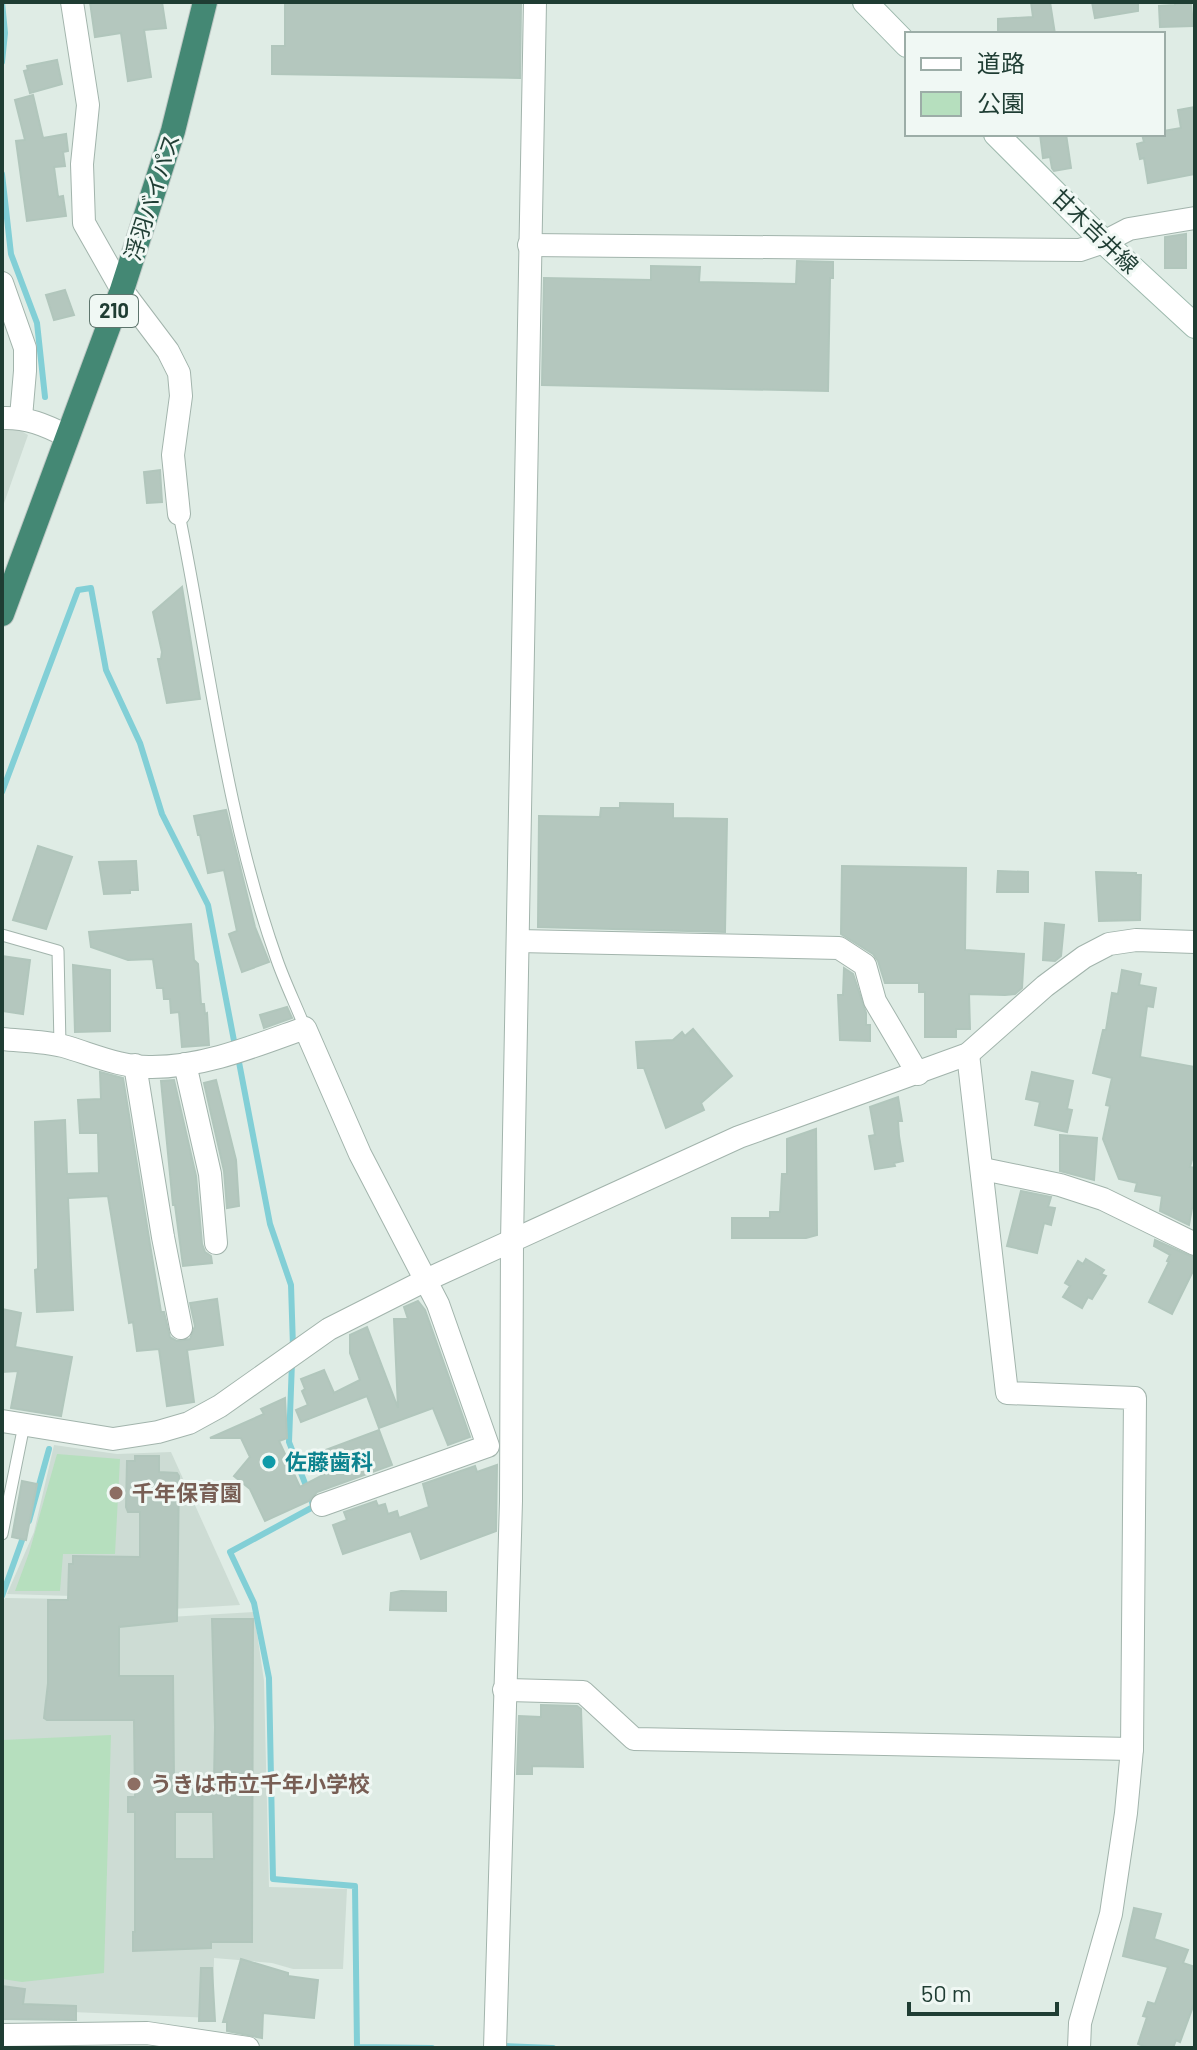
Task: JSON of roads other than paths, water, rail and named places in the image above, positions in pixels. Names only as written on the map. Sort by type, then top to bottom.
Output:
[{"type":"highway","name":"浮羽バイパス","points":[[2,614],[122,290],[173,131],[205,2]]},
{"type":"main road","points":[[865,2],[905,43]]},
{"type":"main road","name":"甘木吉井線","points":[[998,136],[1104,242],[1195,326]]},
{"type":"street","points":[[72,2],[88,105],[82,164],[84,223],[122,290],[168,351],[179,373],[181,396],[173,455],[179,514]]},
{"type":"street","points":[[495,2048],[511,1501],[512,1242],[535,2]]},
{"type":"street","points":[[529,245],[1080,250],[1129,229],[1195,218]]},
{"type":"street","points":[[2,283],[25,348],[25,371],[12,418],[67,436]]},
{"type":"street","points":[[13,1423],[113,1439],[158,1432],[189,1423],[220,1406],[329,1329],[426,1280],[739,1137],[968,1054],[1045,986],[1084,957],[1109,944],[1136,940],[1195,942]]},
{"type":"street","points":[[518,941],[839,948],[865,965],[875,1001],[918,1074]]},
{"type":"street","points":[[2,1039],[60,1045],[110,1061],[150,1068],[185,1064],[235,1052],[305,1028],[360,1154],[438,1304],[488,1446],[322,1505]]},
{"type":"street","points":[[968,1054],[1007,1393],[1135,1398],[1132,1749],[1111,1914],[1080,2023],[1079,2048]]},
{"type":"street","points":[[185,1064],[210,1174],[216,1243]]},
{"type":"street","points":[[135,1065],[181,1328]]},
{"type":"street","points":[[983,1169],[1060,1185],[1103,1199],[1195,1244]]},
{"type":"street","points":[[504,1690],[583,1692],[634,1739],[1132,1749]]},
{"type":"street","points":[[2,2035],[147,2033],[248,2048]]},
{"type":"lane","points":[[179,514],[215,710],[252,881],[277,962],[305,1028]]},
{"type":"lane","points":[[2,935],[58,951],[60,1045]]},
{"type":"lane","points":[[2,1534],[13,1423]]},
{"type":"waterway","points":[[2,2],[5,33],[2,62]]},
{"type":"waterway","points":[[2,174],[11,254],[37,323],[45,397]]},
{"type":"waterway","points":[[2,792],[78,590],[91,588],[106,670],[140,743],[162,814],[208,905],[235,1046]]},
{"type":"waterway","points":[[238,1057],[270,1224],[291,1285],[293,1347]]},
{"type":"waterway","points":[[292,1362],[289,1442],[308,1491]]},
{"type":"waterway","points":[[29,1521],[49,1449]]},
{"type":"waterway","points":[[312,1502],[313,1507],[230,1552],[254,1603],[269,1678],[273,1879],[355,1886],[357,2047],[432,2048]]},
{"type":"waterway","points":[[2,1596],[25,1532]]},
{"type":"waterway","points":[[503,2046],[553,2048]]},
{"type":"place","name":"佐藤歯科","points":[[269,1462]]},
{"type":"place","name":"千年保育園","points":[[116,1493]]},
{"type":"place","name":"うきは市立千年小学校","points":[[134,1784]]}]
